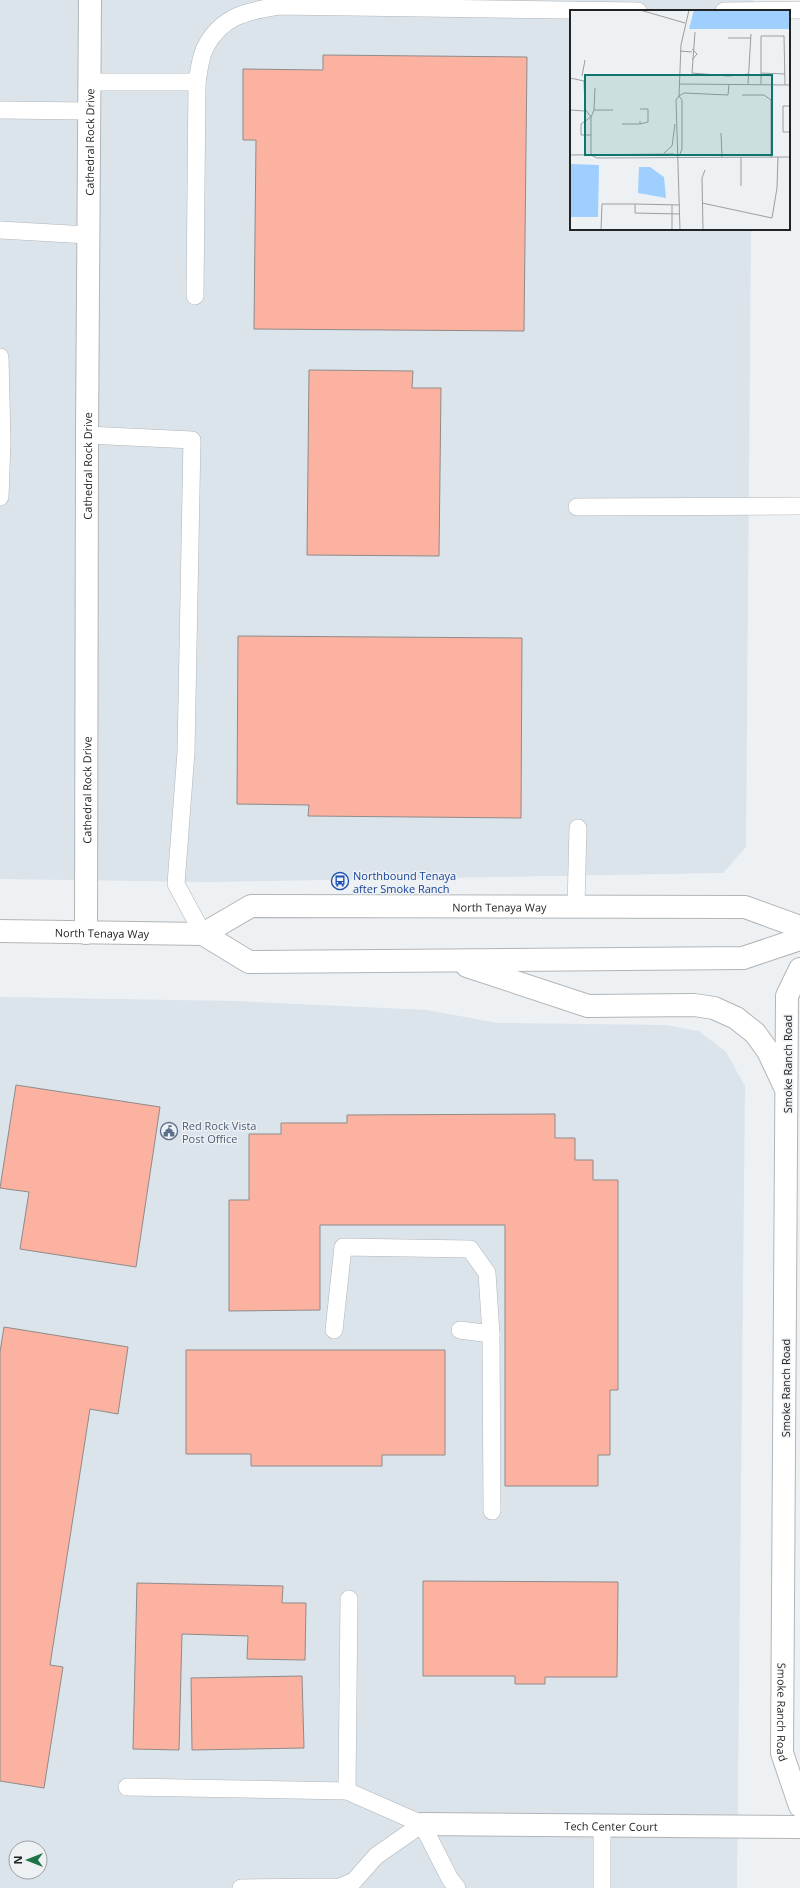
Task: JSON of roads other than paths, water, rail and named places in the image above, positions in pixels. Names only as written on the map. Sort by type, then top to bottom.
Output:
[{"type":"main road","name":"Cathedral Rock Drive","points":[[86,933],[90,0]]},
{"type":"main road","name":"North Tenaya Way","points":[[0,931],[203,934],[251,906],[745,906],[800,927]]},
{"type":"main road","points":[[203,934],[249,962],[743,958],[800,939]]},
{"type":"main road","points":[[451,960],[588,1006],[694,1005],[714,1008],[736,1018],[755,1033],[768,1051],[787,1091]]},
{"type":"main road","name":"Smoke Ranch Road","points":[[800,970],[787,996],[782,1753],[800,1806]]},
{"type":"main road","name":"Tech Center Court","points":[[422,1824],[800,1826]]},
{"type":"lane","points":[[195,296],[197,82],[204,49],[221,26],[246,12],[279,6],[570,10]]},
{"type":"lane","points":[[790,10],[800,10]]},
{"type":"lane","points":[[90,82],[197,82]]},
{"type":"lane","points":[[0,110],[89,111]]},
{"type":"lane","points":[[0,230],[88,235]]},
{"type":"lane","points":[[0,357],[2,442],[0,497]]},
{"type":"lane","points":[[87,435],[192,440],[186,752],[176,884],[203,934]]},
{"type":"lane","points":[[577,507],[800,506]]},
{"type":"lane","points":[[576,906],[578,828]]},
{"type":"lane","points":[[334,1330],[343,1247],[470,1249],[488,1273],[491,1334],[492,1511]]},
{"type":"lane","points":[[460,1330],[491,1334]]},
{"type":"lane","points":[[347,1791],[349,1599]]},
{"type":"lane","points":[[128,1787],[347,1791],[422,1824],[450,1879],[457,1888]]},
{"type":"lane","points":[[241,1888],[340,1887],[354,1885],[376,1856],[422,1824]]},
{"type":"lane","points":[[602,1825],[602,1888]]},
{"type":"place","name":"Northbound Tenaya after Smoke Ranch","points":[[340,881]]},
{"type":"place","name":"Red Rock Vista Post Office","points":[[169,1131]]}]
